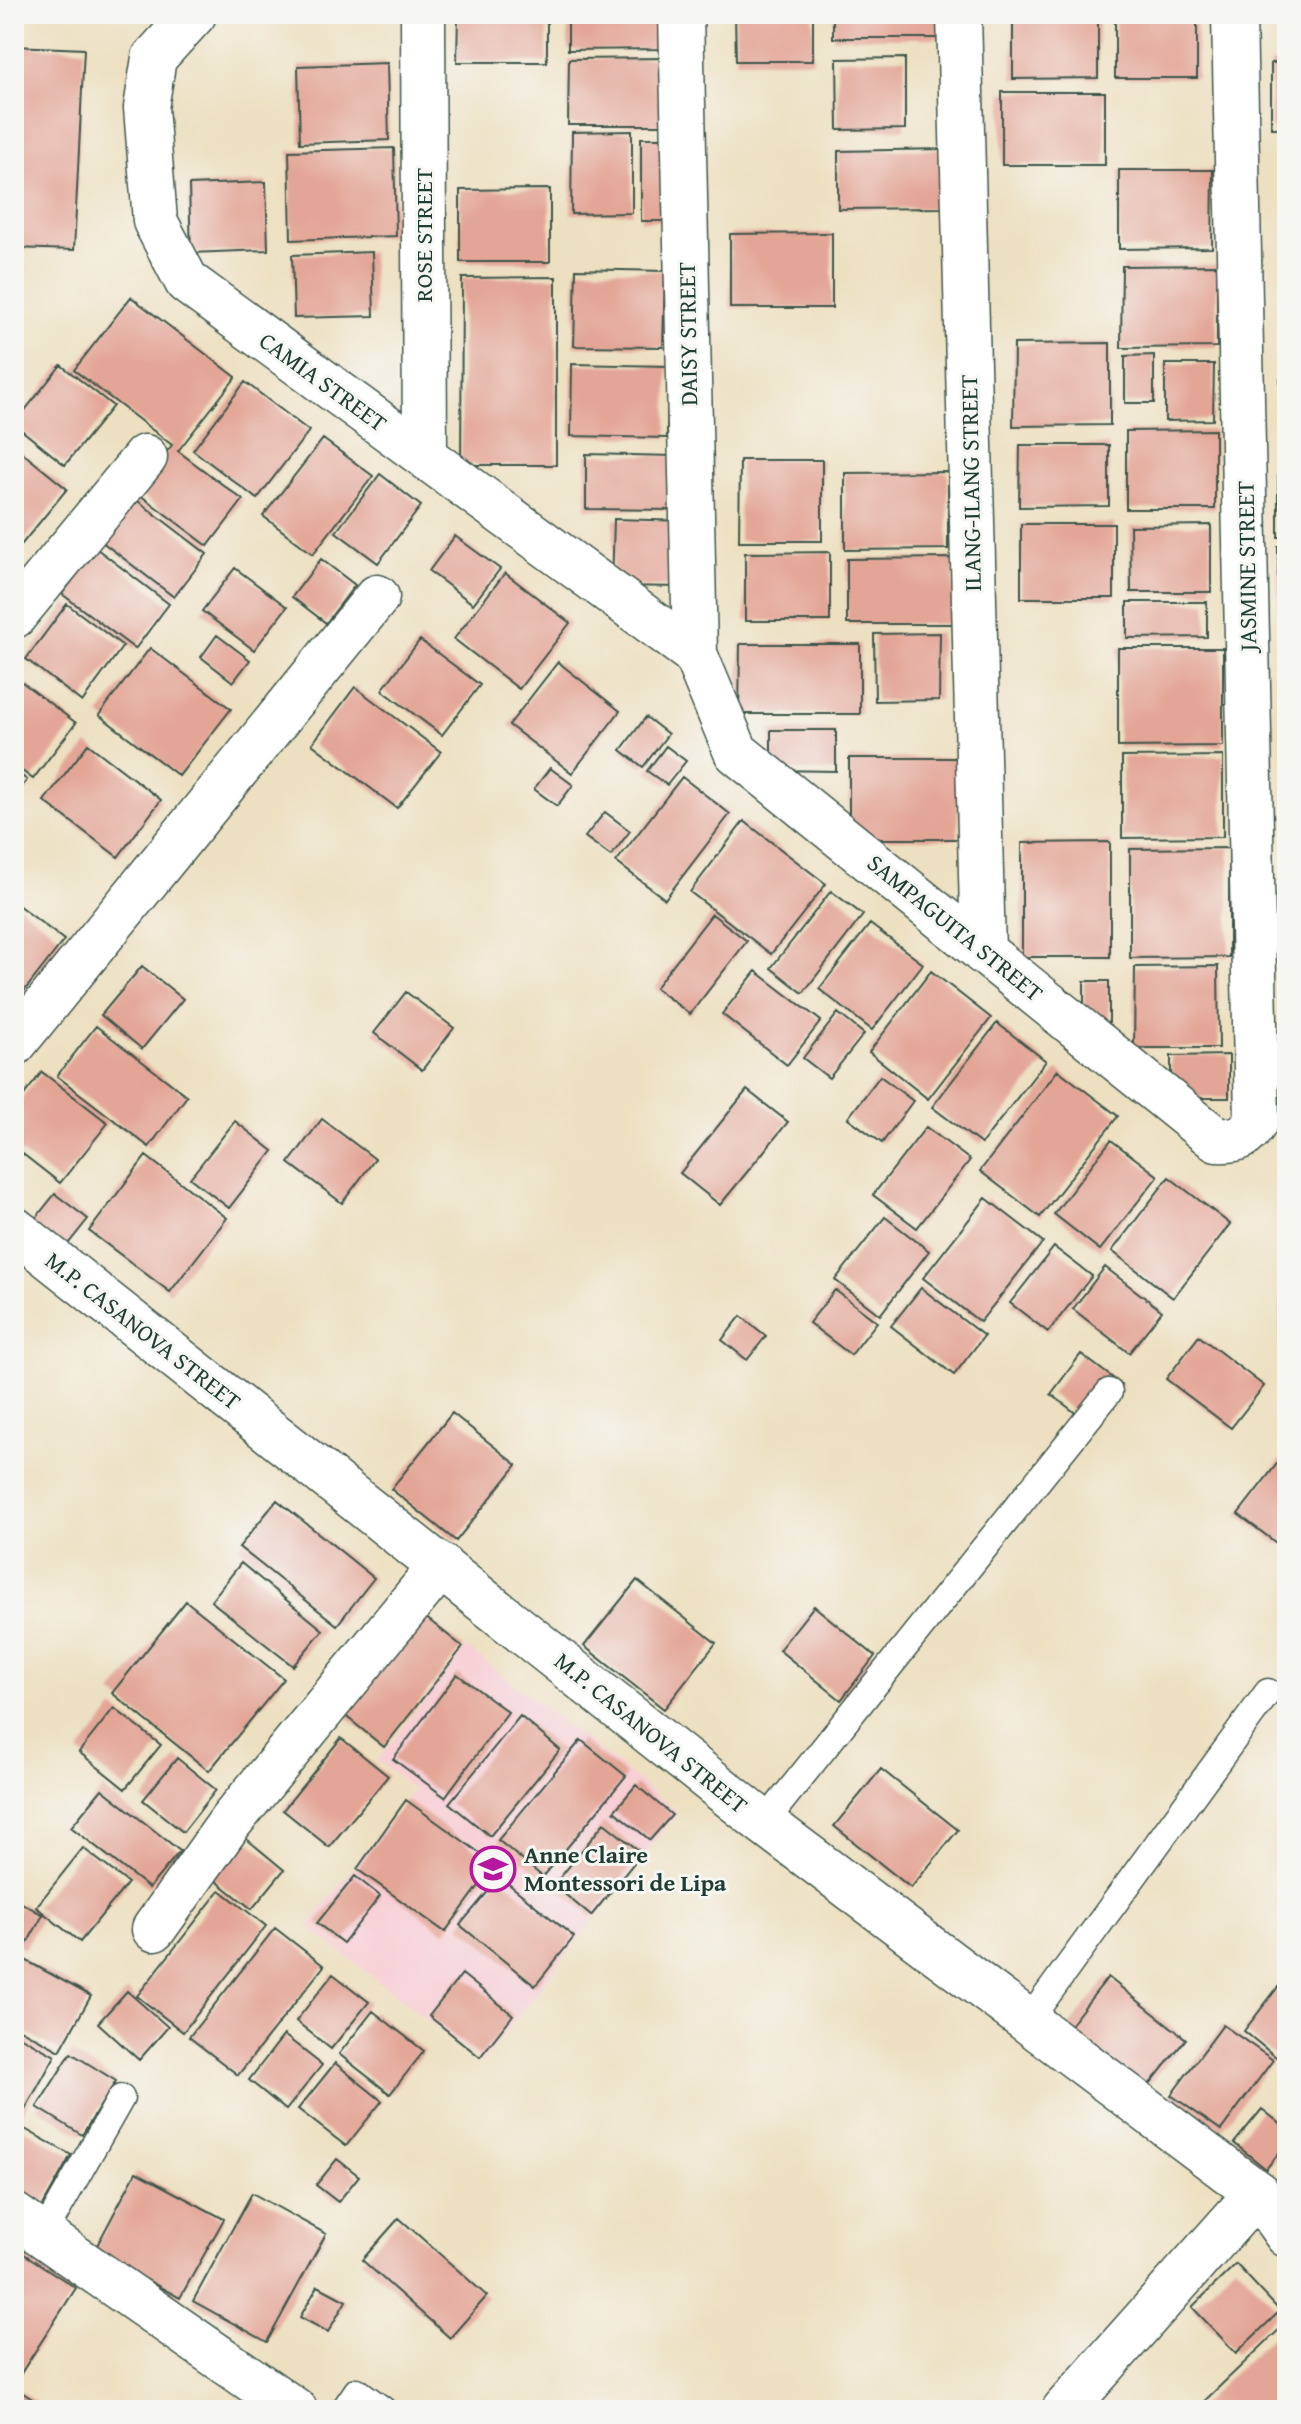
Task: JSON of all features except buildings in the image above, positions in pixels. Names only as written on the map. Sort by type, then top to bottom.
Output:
[{"type":"street","name":"CAMIA STREET","points":[[194,14],[154,58],[146,108],[155,221],[187,282],[695,654]]},
{"type":"street","name":"ROSE STREET","points":[[423,14],[425,456]]},
{"type":"street","name":"DAISY STREET","points":[[681,14],[695,654]]},
{"type":"street","name":"ILANG-ILANG STREET","points":[[959,14],[983,952]]},
{"type":"street","name":"JASMINE STREET","points":[[1234,14],[1257,1119]]},
{"type":"street","points":[[14,616],[145,457]]},
{"type":"street","points":[[14,1044],[377,597]]},
{"type":"street","name":"SAMPAGUITA STREET","points":[[695,654],[736,752],[1217,1140],[1235,1141],[1250,1133],[1257,1119]]},
{"type":"street","name":"M.P. CASANOVA STREET","points":[[14,1229],[764,1823],[1257,2193],[1287,2235]]},
{"type":"street","points":[[154,1929],[231,1821],[441,1566]]},
{"type":"street","points":[[1064,2410],[1257,2193]]},
{"type":"street","points":[[28,2225],[295,2410]]},
{"type":"lane","points":[[764,1823],[1109,1392]]},
{"type":"lane","points":[[1029,2020],[1268,1692]]},
{"type":"lane","points":[[28,2225],[121,2098]]},
{"type":"lane","points":[[344,2410],[357,2391],[383,2410]]},
{"type":"shaded area","name":"Anne Claire Montessori de Lipa","points":[[466,1647],[678,1812],[482,2062],[308,1926],[414,1790],[377,1761]]},
{"type":"place","name":"Anne Claire Montessori de Lipa","points":[[493,1869]]}]
